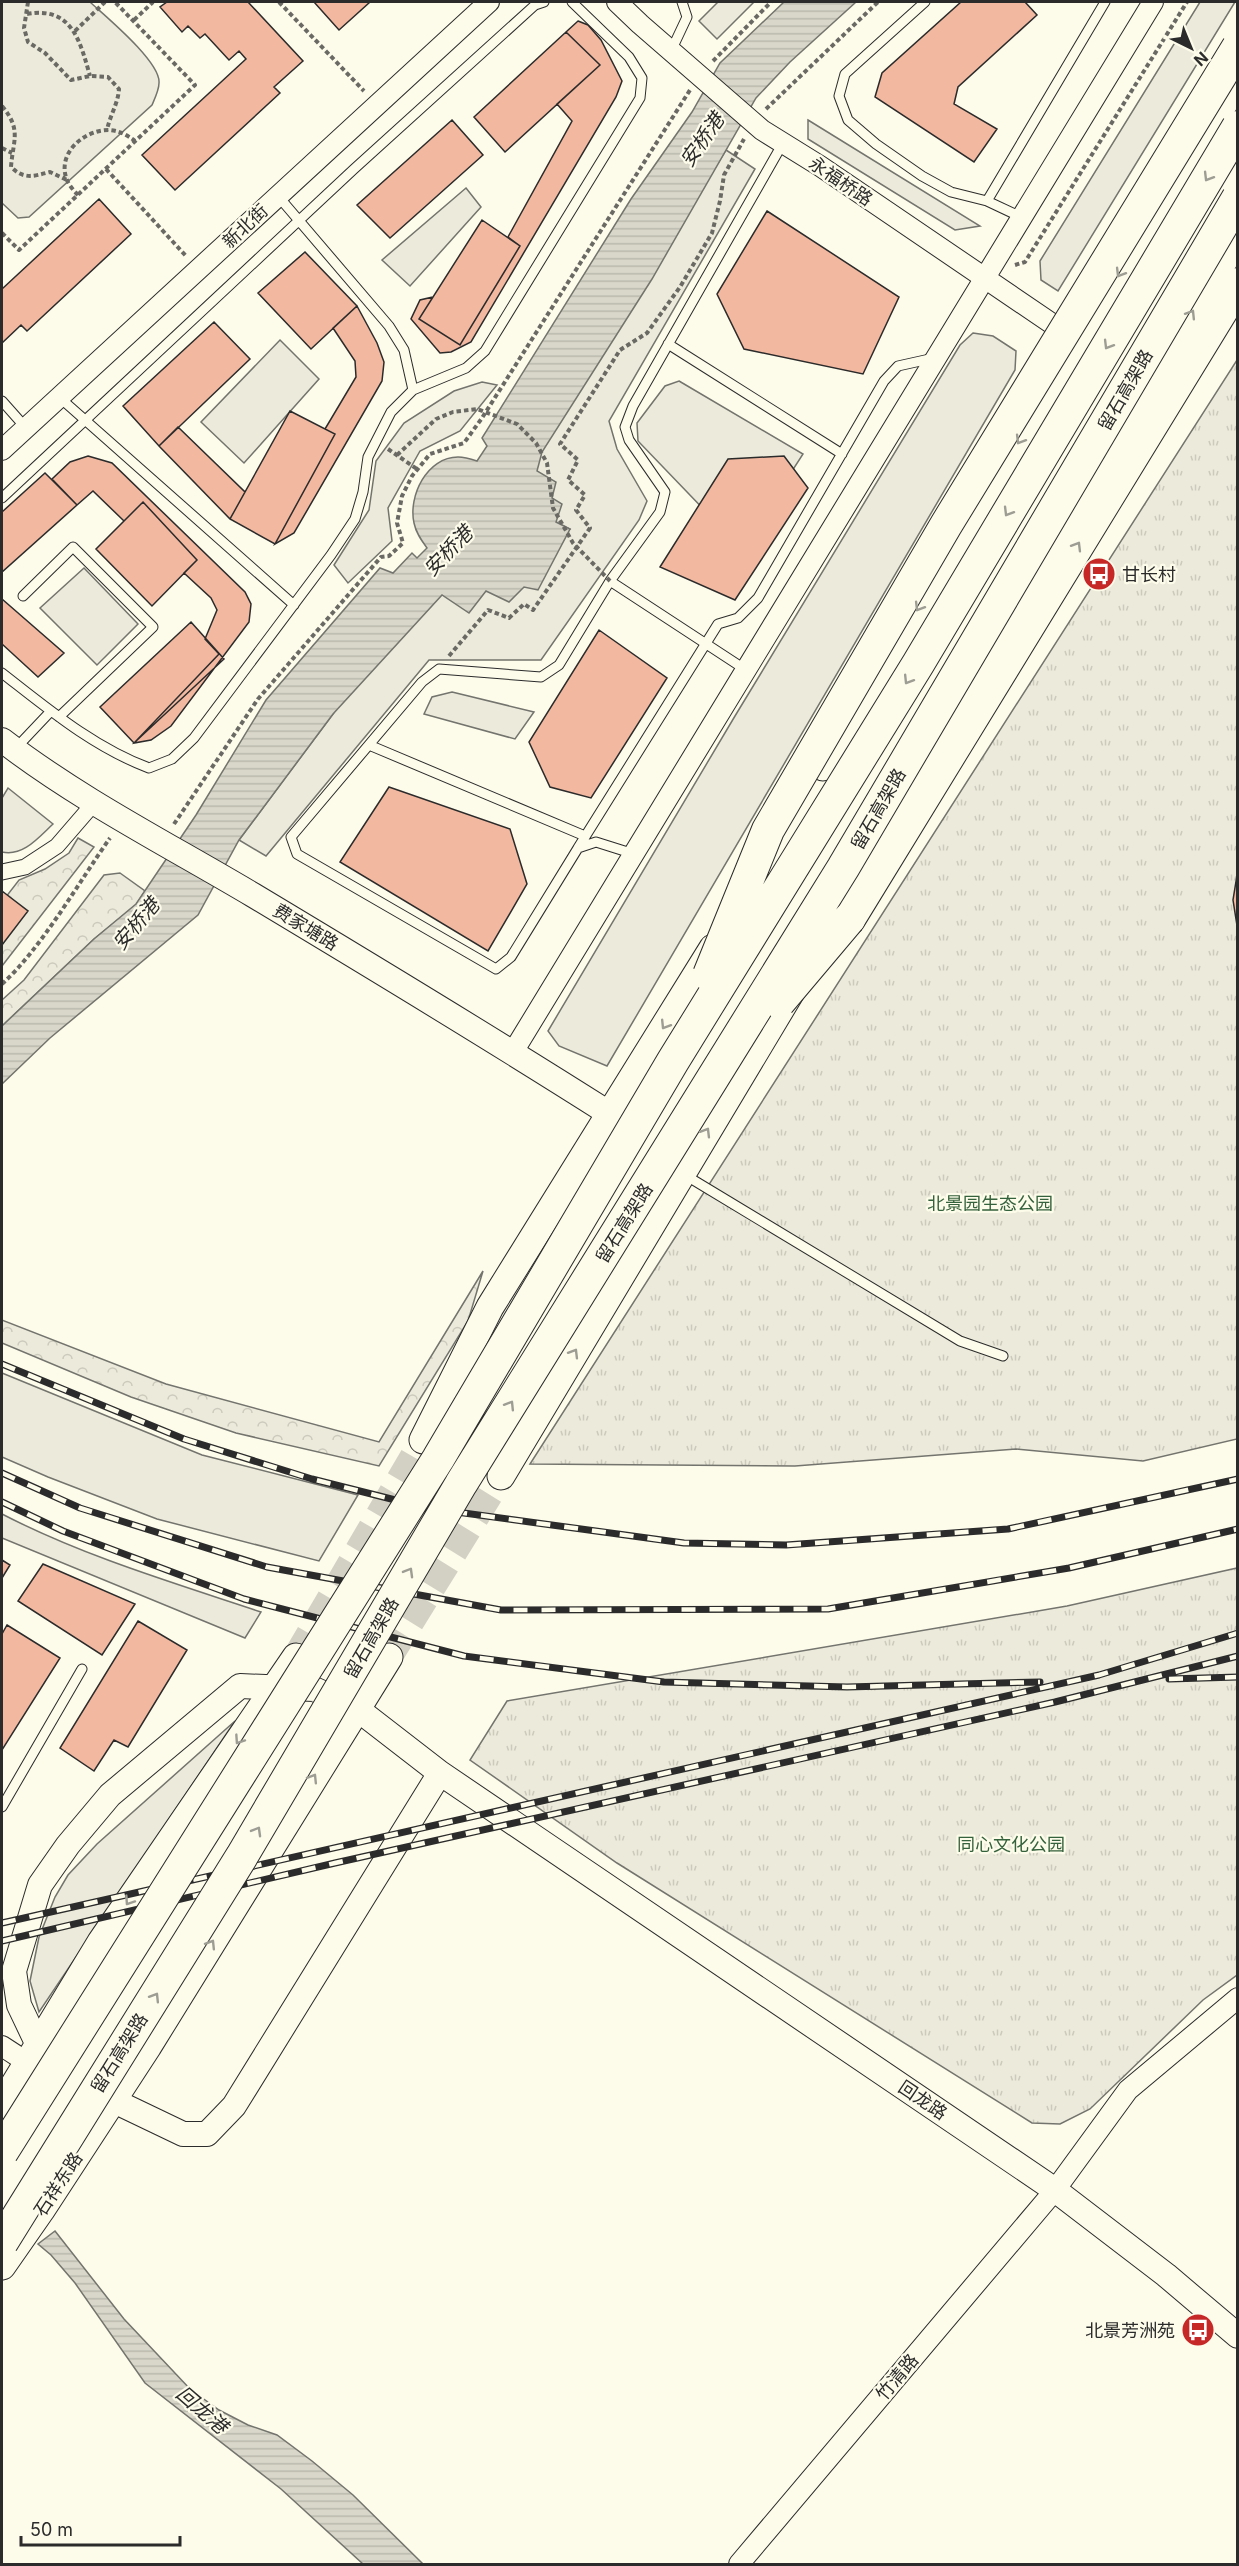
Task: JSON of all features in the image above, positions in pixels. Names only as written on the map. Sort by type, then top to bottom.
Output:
[{"type":"highway","points":[[674,1061],[768,830],[945,525],[1238,47]]},
{"type":"highway","name":"留石高架路","points":[[2,2150],[438,1459],[674,1061],[912,674],[1238,127]]},
{"type":"highway","name":"留石高架路","points":[[2,2242],[105,2093],[461,1484],[843,868],[1238,198]]},
{"type":"highway","points":[[714,1078],[849,919],[1238,284]]},
{"type":"highway","points":[[2,2268],[105,2093]]},
{"type":"main road","points":[[423,1440],[490,1307],[713,948],[1238,80]]},
{"type":"main road","points":[[501,1476],[814,953],[1164,356],[1238,238]]},
{"type":"main road","points":[[2,2105],[101,1942],[296,1657]]},
{"type":"main road","points":[[105,2093],[148,2046],[389,1657]]},
{"type":"street","name":"新北街","points":[[2,450],[489,2]]},
{"type":"street","name":"永福桥路","points":[[617,2],[702,78],[783,143],[1079,342]]},
{"type":"street","points":[[513,1052],[1153,2]]},
{"type":"street","name":"费家塘路","points":[[8,745],[161,844],[250,894],[513,1052],[610,1114]]},
{"type":"street","points":[[2,872],[25,867],[57,846],[95,802]]},
{"type":"street","name":"回龙路","points":[[33,2054],[19,2005],[14,1971],[40,1885],[68,1845],[119,1788],[240,1686],[314,1689],[357,1708],[440,1773],[756,1985],[1054,2190],[1166,2275],[1238,2336]]},
{"type":"street","points":[[105,2093],[183,2134],[207,2134],[234,2106],[440,1773]]},
{"type":"street","name":"竹清路","points":[[739,2565],[1054,2190],[1128,2090],[1238,1998]]},
{"type":"street","points":[[2,2046],[33,2054]]},
{"type":"lane","points":[[2,498],[299,220],[535,5],[544,2]]},
{"type":"lane","points":[[2,672],[55,714],[112,753],[149,768],[172,759],[194,738],[355,519],[363,492],[368,457],[391,412],[413,390],[466,368],[485,351],[640,98],[642,78],[629,57],[572,2]]},
{"type":"lane","points":[[671,51],[687,17],[682,2]]},
{"type":"lane","points":[[925,2],[845,74],[839,96],[848,120],[876,144],[922,176],[951,192],[987,201],[1021,217]]},
{"type":"lane","points":[[987,201],[1105,2]]},
{"type":"lane","points":[[783,143],[633,406],[625,427],[629,440],[664,492],[660,512],[610,580],[559,665],[541,677],[439,669],[422,682],[291,837],[297,854],[495,969],[511,957],[718,624],[738,618],[758,598],[884,381],[898,366],[936,357]]},
{"type":"lane","points":[[278,196],[389,326],[404,350],[413,390]]},
{"type":"lane","points":[[668,344],[842,454]]},
{"type":"lane","points":[[59,397],[294,604]]},
{"type":"lane","points":[[2,401],[26,428]]},
{"type":"lane","points":[[8,745],[55,714],[153,627],[73,547],[23,596]]},
{"type":"lane","points":[[610,580],[746,670]]},
{"type":"lane","points":[[369,745],[585,836]]},
{"type":"lane","points":[[578,848],[596,842],[634,854]]},
{"type":"lane","points":[[682,1173],[960,1341],[1003,1356]]},
{"type":"lane","points":[[2,1807],[82,1669]]},
{"type":"path","points":[[28,2],[24,28],[28,42],[45,53],[71,80],[90,76],[108,77],[119,89],[118,104],[110,118],[108,130]]},
{"type":"path","points":[[75,31],[105,2]]},
{"type":"path","points":[[2,233],[19,250],[195,85],[115,2]]},
{"type":"path","points":[[134,20],[153,2]]},
{"type":"path","points":[[279,2],[377,105]]},
{"type":"path","points":[[161,844],[258,699],[381,557],[389,556],[403,543],[397,523],[402,496],[417,470],[430,454],[464,443],[702,78],[771,2]]},
{"type":"path","points":[[439,669],[488,610],[509,618],[524,604],[533,610],[590,528],[576,510],[585,495],[568,480],[578,460],[560,444],[620,350],[646,333],[680,287],[712,232],[724,175],[751,119],[878,2]]},
{"type":"path","points":[[984,278],[1024,262],[1187,2]]},
{"type":"path","points":[[27,14],[42,11],[62,18],[75,31],[90,76]]},
{"type":"path","points":[[2,106],[13,123],[16,137],[11,167],[18,174],[29,177],[50,171],[67,180],[78,195]]},
{"type":"path","points":[[67,180],[65,167],[67,154],[78,141],[90,134],[108,130],[122,132],[135,141]]},
{"type":"path","points":[[2,148],[12,153]]},
{"type":"path","points":[[106,169],[198,270]]},
{"type":"path","points":[[397,455],[436,419],[453,412],[477,409],[517,424],[536,442],[547,463],[553,508],[573,543],[610,580]]},
{"type":"path","points":[[377,440],[417,470]]},
{"type":"path","points":[[2,984],[38,942],[122,819]]},
{"type":"green space","points":[[2,2],[90,2],[142,52],[151,63],[159,83],[152,105],[29,217],[18,218],[2,203]]},
{"type":"green space","points":[[718,2],[754,2],[717,39],[699,21]]},
{"type":"green space","points":[[1200,2],[1235,2],[1058,291],[1041,280],[1040,261]]},
{"type":"green space","points":[[808,120],[980,226],[955,230],[808,139]]},
{"type":"green space","points":[[726,150],[755,169],[609,421],[617,449],[647,501],[639,520],[541,660],[429,660],[266,856],[239,840],[333,714],[423,576],[486,591],[570,529],[556,522],[537,471],[538,454]]},
{"type":"green space","points":[[466,188],[481,207],[410,286],[382,260]]},
{"type":"green space","points":[[973,333],[993,336],[1016,351],[1015,370],[607,1066],[559,1046],[548,1031],[735,716],[960,345]]},
{"type":"green space","points":[[280,340],[319,379],[244,463],[201,422]]},
{"type":"green space","name":"北景园生态公园","points":[[1237,360],[1237,1439],[1143,1461],[1016,1449],[795,1466],[530,1464]]},
{"type":"green space","points":[[679,381],[803,454],[747,541],[713,519],[638,441],[637,423],[665,386]]},
{"type":"green space","points":[[482,382],[497,385],[460,431],[420,451],[388,508],[392,541],[348,583],[334,565],[369,510],[376,461],[404,423],[454,391]]},
{"type":"green space","points":[[84,568],[138,624],[97,665],[40,608]]},
{"type":"green space","points":[[452,692],[534,712],[515,739],[424,714],[432,697]]},
{"type":"green space","points":[[8,788],[53,824],[30,845],[10,853],[2,852],[2,798]]},
{"type":"green space","points":[[78,838],[94,847],[2,966],[2,902],[19,880],[45,869],[69,853]]},
{"type":"green space","points":[[120,873],[145,891],[136,905],[94,939],[2,1026],[2,1000],[24,980],[104,875]]},
{"type":"green space","points":[[483,1271],[468,1321],[379,1466],[236,1433],[131,1397],[2,1343],[2,1320],[166,1384],[379,1442]]},
{"type":"green space","points":[[2,1373],[202,1455],[358,1495],[319,1561],[157,1519],[2,1457]]},
{"type":"green space","points":[[2,1514],[97,1556],[261,1612],[245,1638],[2,1538]]},
{"type":"green space","name":"同心文化公园","points":[[1237,1568],[1237,1975],[1203,2000],[1090,2109],[1060,2124],[1032,2123],[617,1863],[470,1760],[507,1701],[1067,1606]]},
{"type":"green space","points":[[235,1721],[39,2012],[30,1981],[39,1937],[55,1897],[68,1875],[97,1844]]},
{"type":"water","name":"安桥港","points":[[784,2],[856,2],[790,62],[756,98],[652,279],[542,452],[537,471],[556,482],[552,498],[562,504],[556,522],[570,529],[538,590],[524,587],[509,602],[486,591],[469,613],[442,595],[333,714],[239,840],[198,915],[50,1038],[2,1084],[2,1026],[94,939],[136,904],[196,815],[266,700],[380,568],[393,573],[412,553],[417,558],[427,548],[416,530],[413,512],[417,490],[422,480],[437,464],[447,459],[460,457],[477,461],[487,446],[482,438],[631,199],[692,112],[720,63]]},
{"type":"water","name":"回龙港","points":[[55,2231],[124,2319],[190,2389],[219,2410],[248,2425],[277,2435],[312,2461],[353,2495],[423,2564],[363,2564],[281,2489],[145,2383],[75,2283],[51,2255],[38,2244]]},
{"type":"building","points":[[167,2],[248,2],[303,61],[274,87],[280,93],[175,190],[142,155],[246,59],[239,51],[229,60],[205,34],[200,38],[188,26],[182,32],[160,7]]},
{"type":"building","points":[[314,2],[370,2],[339,30]]},
{"type":"building","points":[[961,2],[1025,2],[1037,15],[958,87],[954,104],[997,129],[974,162],[875,97],[882,73]]},
{"type":"building","points":[[578,21],[588,25],[601,40],[622,81],[616,97],[471,342],[451,352],[440,353],[411,319],[420,300],[433,297],[419,319],[460,345],[520,246],[508,237],[572,121],[557,104],[600,65],[566,32]]},
{"type":"building","points":[[566,32],[600,65],[505,152],[474,117]]},
{"type":"building","points":[[452,120],[483,155],[390,238],[357,205]]},
{"type":"building","points":[[99,199],[131,234],[27,331],[21,325],[2,343],[2,289]]},
{"type":"building","points":[[767,211],[899,297],[863,374],[744,349],[717,294]]},
{"type":"building","points":[[482,220],[520,246],[460,345],[419,319]]},
{"type":"building","points":[[305,252],[357,306],[311,349],[258,293]]},
{"type":"building","points":[[357,306],[377,343],[384,362],[382,381],[294,533],[275,544],[335,434],[325,429],[356,377],[355,361],[333,328]]},
{"type":"building","points":[[214,322],[250,359],[159,446],[123,406]]},
{"type":"building","points":[[290,411],[335,434],[275,544],[230,519]]},
{"type":"building","points":[[178,427],[245,492],[230,519],[159,446]]},
{"type":"building","points":[[88,456],[112,463],[245,592],[251,604],[249,622],[171,726],[151,740],[134,743],[219,654],[205,639],[217,610],[211,598],[184,573],[197,560],[143,502],[124,521],[93,491],[77,505],[52,479],[70,462]]},
{"type":"building","points":[[784,456],[808,488],[735,600],[660,567],[728,459]]},
{"type":"building","points":[[45,473],[77,505],[2,572],[2,512]]},
{"type":"building","points":[[143,502],[197,560],[152,606],[96,549]]},
{"type":"building","points":[[2,599],[64,653],[38,677],[2,644]]},
{"type":"building","points":[[191,622],[224,659],[134,743],[100,707]]},
{"type":"building","points":[[599,630],[667,678],[591,798],[550,787],[529,742]]},
{"type":"building","points":[[389,787],[510,829],[527,884],[488,951],[340,862]]},
{"type":"building","points":[[1238,869],[1238,932],[1233,900]]},
{"type":"building","points":[[2,891],[28,911],[2,945]]},
{"type":"building","points":[[2,1560],[10,1565],[2,1578]]},
{"type":"building","points":[[43,1564],[135,1604],[102,1655],[18,1601]]},
{"type":"building","points":[[138,1621],[187,1650],[128,1747],[114,1740],[94,1771],[60,1748]]},
{"type":"building","points":[[7,1625],[60,1658],[2,1750],[2,1634]]},
{"type":"tunnel","points":[[296,1657],[423,1440]]},
{"type":"tunnel","points":[[389,1657],[501,1476]]},
{"type":"railway","points":[[2,1364],[184,1439],[312,1479],[427,1508],[684,1543],[786,1545],[1008,1529],[1238,1479]]},
{"type":"railway","points":[[2,1473],[80,1508],[267,1567],[501,1610],[828,1609],[1069,1568],[1238,1529]]},
{"type":"railway","points":[[2,1502],[63,1531],[244,1599],[464,1656],[664,1682],[847,1687],[1040,1682]]},
{"type":"railway","points":[[2,1923],[1099,1675],[1238,1633]]},
{"type":"railway","points":[[2,1941],[335,1863],[1055,1702],[1238,1656]]},
{"type":"railway","points":[[1169,1679],[1238,1677]]},
{"type":"place","name":"甘长村","points":[[1099,574]]},
{"type":"place","name":"北景芳洲苑","points":[[1198,2330]]}]
